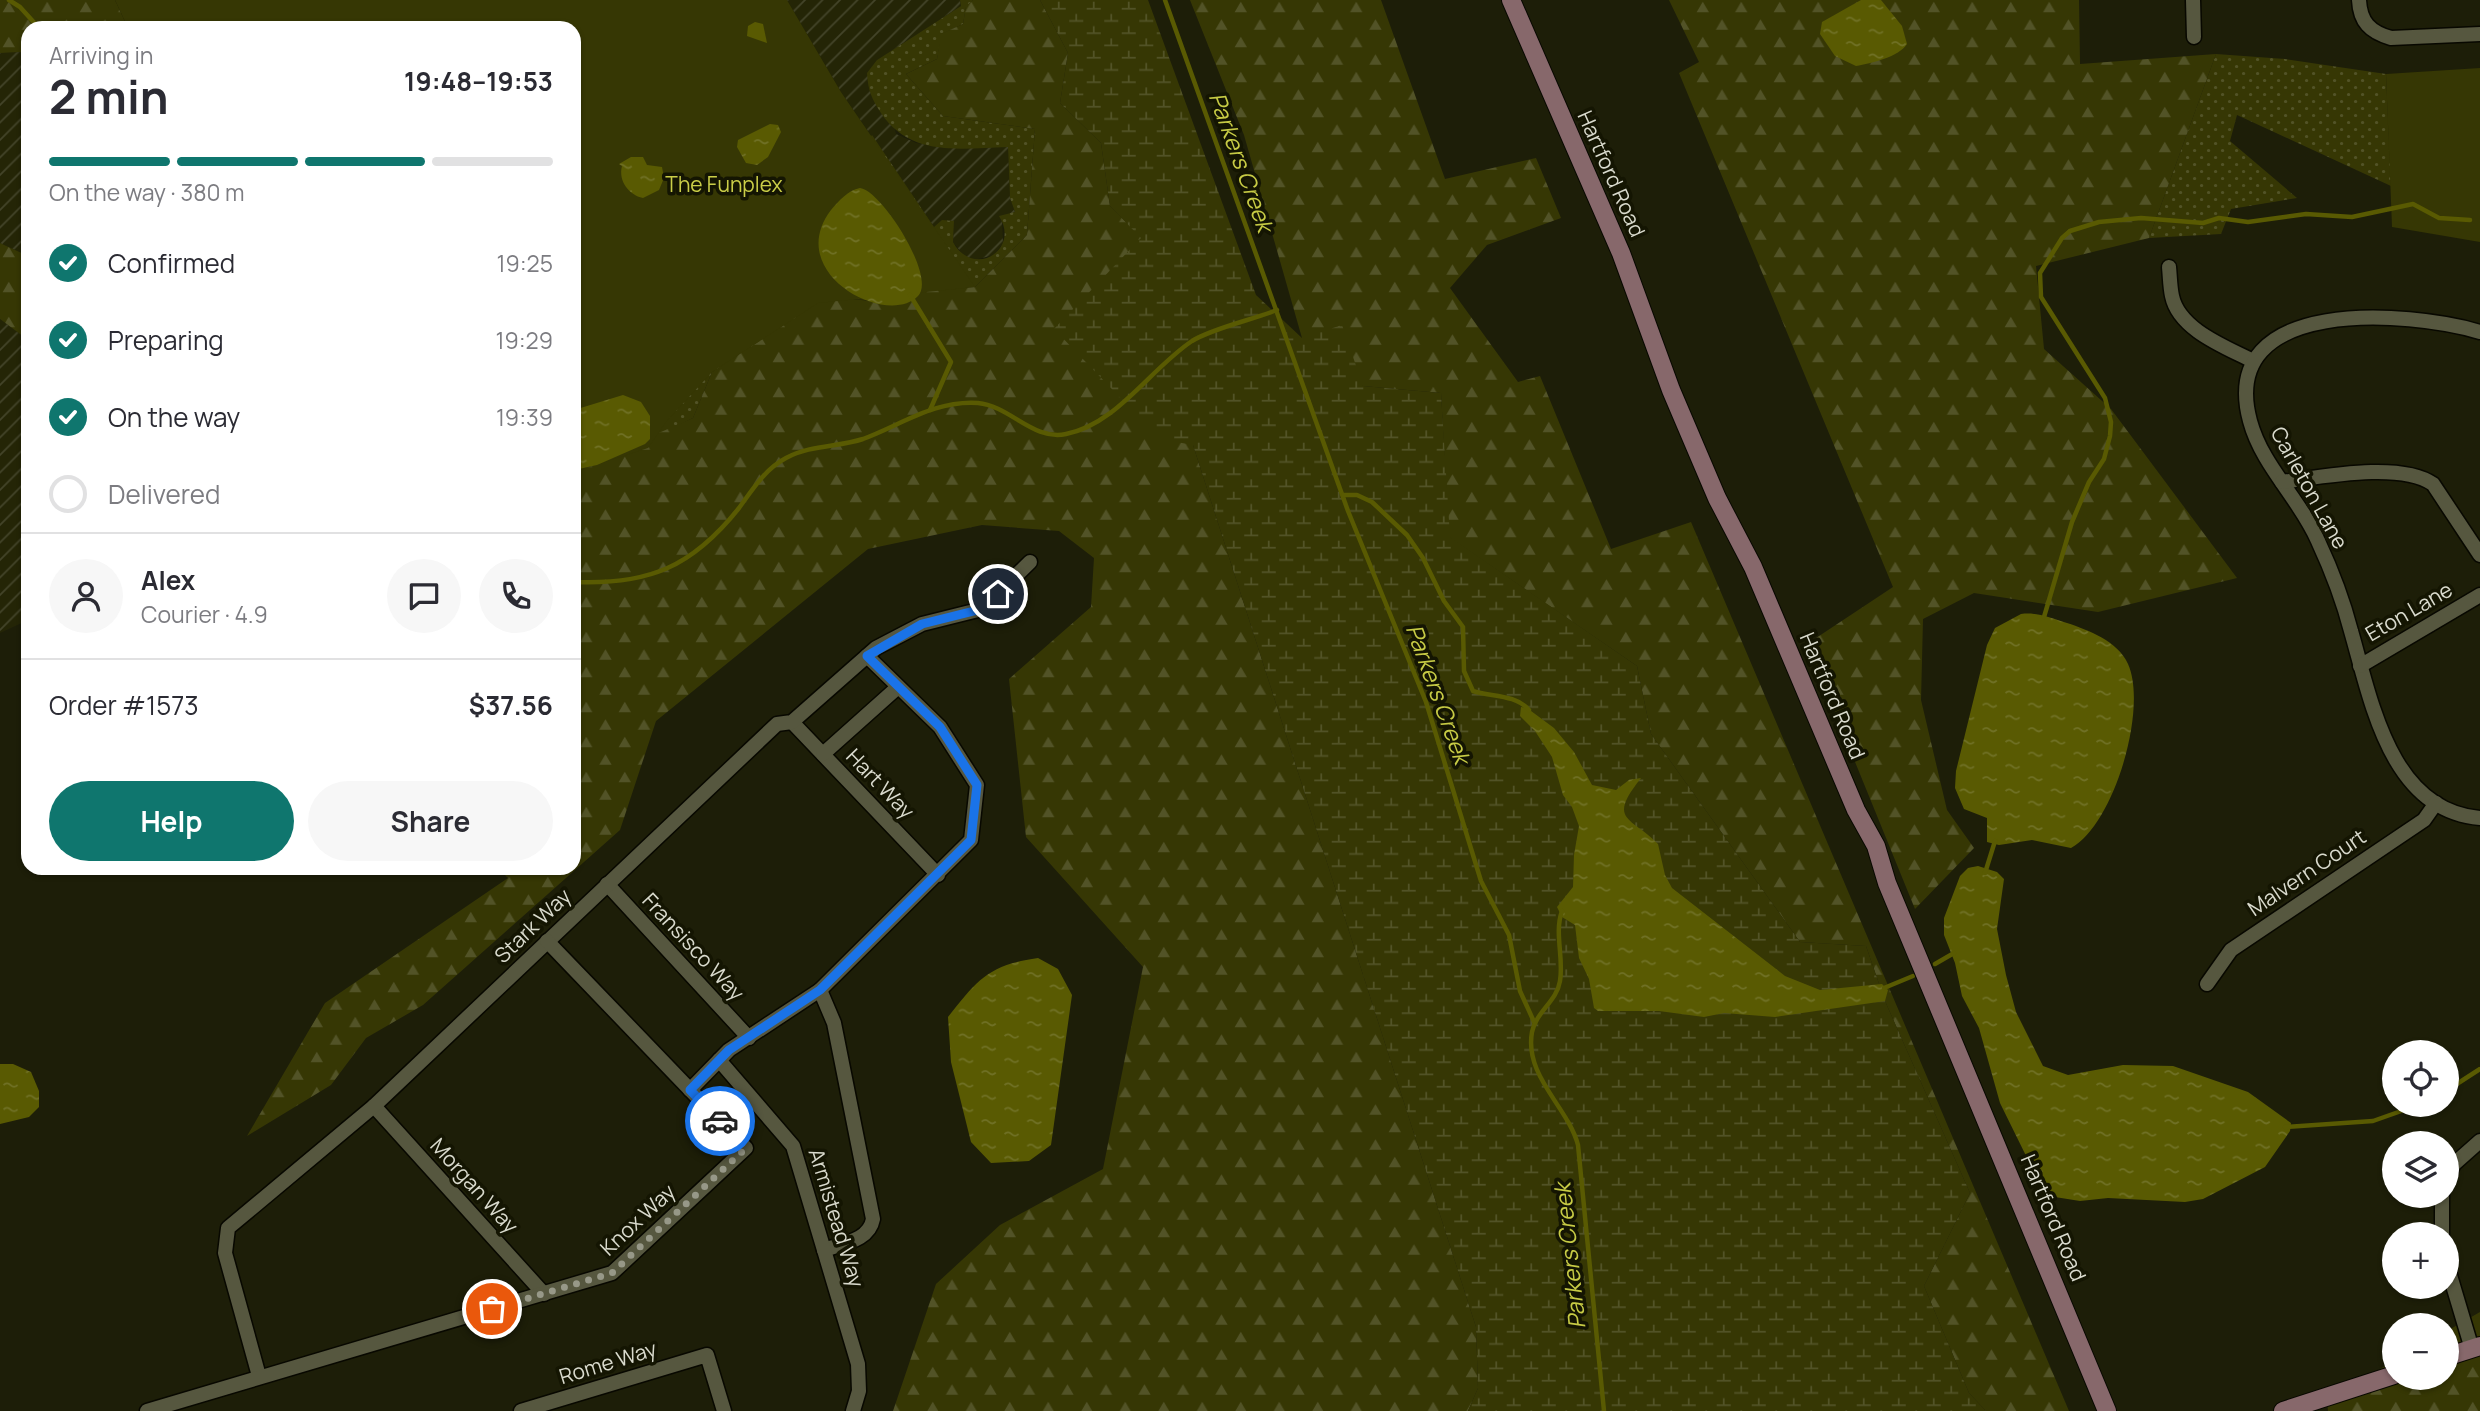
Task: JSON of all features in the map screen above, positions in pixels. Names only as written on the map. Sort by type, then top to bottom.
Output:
[{"type":"street","name":"Hartford Road","points":[[1511,0],[1621,253],[1656,353],[1717,498],[1753,567],[1856,810],[1876,846],[1887,883],[2107,1411]]},
{"type":"street","points":[[2193,0],[2194,37]]},
{"type":"street","points":[[2359,0],[2364,20],[2370,29],[2379,35],[2391,37],[2480,34]]},
{"type":"street","points":[[2169,267],[2172,298],[2186,320],[2211,340],[2253,361],[2270,341],[2296,327],[2349,320],[2418,318],[2443,321],[2480,332]]},
{"type":"street","name":"Carleton Lane","points":[[2253,361],[2248,387],[2250,420],[2282,482],[2317,537],[2351,629],[2380,729],[2396,762],[2417,788],[2449,812],[2480,818]]},
{"type":"street","points":[[2282,482],[2399,473],[2423,477],[2433,484],[2480,555]]},
{"type":"street","name":"Stark Way","points":[[259,1376],[225,1253],[228,1228],[374,1106],[777,724],[792,722],[867,656],[922,624],[982,609],[1030,562]]},
{"type":"street","name":"Eton Lane","points":[[2360,666],[2480,595]]},
{"type":"street","points":[[690,1090],[719,1060],[820,990],[971,840],[977,785],[940,727],[867,656]]},
{"type":"street","points":[[823,754],[898,687]]},
{"type":"street","name":"Hart Way","points":[[792,722],[938,875]]},
{"type":"street","name":"Malvern Court","points":[[2207,984],[2231,950],[2424,820],[2436,803]]},
{"type":"street","name":"Fransisco Way","points":[[607,884],[749,1038]]},
{"type":"street","name":"Knox Way","points":[[146,1411],[612,1273],[746,1148],[547,941]]},
{"type":"street","points":[[820,990],[834,1023],[873,1219],[871,1229],[864,1236],[824,1250]]},
{"type":"street","name":"Armistead Way","points":[[719,1060],[793,1146],[858,1364],[859,1391],[853,1411]]},
{"type":"street","name":"Morgan Way","points":[[374,1106],[544,1294]]},
{"type":"street","points":[[2459,1159],[2480,1141]]},
{"type":"street","points":[[2459,1299],[2476,1348],[2459,1353]]},
{"type":"street","name":"Rome Way","points":[[521,1411],[707,1355],[724,1411]]},
{"type":"street","points":[[2283,1411],[2382,1379]]},
{"type":"street","points":[[571,1396],[575,1411]]},
{"type":"shaded area","points":[[787,0],[960,0],[961,6],[877,60],[896,134],[916,143],[944,148],[1008,147],[1010,198],[1015,212],[1002,221],[1003,243],[994,255],[974,260],[964,256],[953,242],[954,221],[934,227],[841,92]]},
{"type":"shaded area","points":[[0,53],[21,53],[21,253],[0,243]]},
{"type":"shaded area","points":[[0,319],[21,335],[21,623],[0,633]]},
{"type":"green space","points":[[0,0],[115,0],[125,21],[21,21],[21,53],[0,53]]},
{"type":"green space","name":"The Funplex","points":[[115,0],[787,0],[841,92],[975,287],[818,303],[712,372],[666,422],[648,448],[581,470],[581,21],[125,21]]},
{"type":"green space","points":[[960,0],[973,0],[966,7],[963,24],[942,34],[937,59],[906,74],[943,116],[1035,129],[1027,235],[975,287],[853,295],[867,300],[852,299],[712,372],[693,418],[650,439],[872,135],[934,227],[942,220],[954,221],[953,242],[962,253],[982,259],[992,256],[999,249],[1004,240],[1004,228],[999,216],[1015,212],[1010,198],[1008,147],[955,149],[922,144],[893,127],[881,113],[868,85],[867,73],[877,60],[961,6]]},
{"type":"green space","points":[[973,0],[1040,0],[1068,53],[1060,103],[1101,143],[1110,206],[1142,238],[1193,445],[1476,1327],[1478,1388],[1468,1411],[893,1411],[936,1284],[1000,1225],[1103,1169],[1143,967],[1026,837],[1009,679],[1091,607],[1094,558],[1059,531],[982,525],[868,549],[656,721],[620,830],[581,865],[581,467],[693,418],[712,372],[818,303],[852,299],[880,302],[923,290],[975,287],[1027,235],[1035,129],[943,116],[906,74],[937,59],[941,34],[963,24],[966,6]]},
{"type":"green space","points":[[1040,0],[1148,0],[1256,295],[1302,338],[1342,325],[1363,386],[1441,393],[1450,537],[1637,666],[1651,734],[1800,942],[1866,946],[1885,1001],[1970,1193],[1924,1286],[1969,1393],[1986,1411],[1468,1411],[1478,1388],[1476,1327],[1193,445],[1160,439],[1054,329],[1141,238],[1110,206],[1101,143],[1060,103],[1068,53]]},
{"type":"green space","points":[[1190,0],[1381,0],[1445,179],[1536,158],[1561,218],[1487,245],[1450,288],[1518,382],[1540,376],[1611,549],[1691,522],[2069,1411],[1986,1411],[1969,1393],[1924,1286],[1970,1193],[1885,1001],[1866,946],[1800,942],[1651,734],[1637,666],[1449,537],[1441,393],[1363,386],[1302,338],[1244,135]]},
{"type":"green space","points":[[1669,0],[2079,0],[2080,64],[2216,54],[2149,238],[2036,266],[2044,349],[2111,409],[2237,578],[2098,612],[1974,593],[1923,619],[1921,700],[1947,810],[1974,848],[1915,909],[1807,644],[1893,587],[1679,73],[1699,62]]},
{"type":"green space","points":[[2216,54],[2285,59],[2386,74],[2391,186],[2237,115],[2230,141],[2297,198],[2231,209],[2221,234],[2149,238]]},
{"type":"green space","points":[[2480,68],[2480,242],[2392,227],[2386,74]]},
{"type":"green space","points":[[0,243],[21,253],[21,335],[0,319]]},
{"type":"green space","points":[[505,875],[569,875],[423,1005],[366,1038],[331,1085],[247,1136],[325,1003],[508,878]]},
{"type":"green space","points":[[2480,1312],[2480,1411],[2328,1411],[2327,1399],[2382,1368],[2382,1390],[2459,1390],[2459,1324]]},
{"type":"water","points":[[1861,0],[1881,0],[1902,26],[1907,44],[1891,56],[1856,66],[1835,56],[1820,34],[1822,22]]},
{"type":"water","points":[[755,22],[763,24],[767,43],[747,36],[748,26]]},
{"type":"water","points":[[770,124],[778,125],[781,132],[768,157],[757,165],[746,163],[737,147],[738,140]]},
{"type":"water","points":[[631,157],[643,157],[647,165],[662,167],[664,178],[659,190],[643,198],[629,191],[623,182],[622,166],[619,164]]},
{"type":"water","points":[[860,188],[881,203],[914,254],[922,286],[918,296],[903,304],[885,305],[864,299],[845,289],[829,273],[820,255],[820,233],[831,210],[848,193]]},
{"type":"water","points":[[623,395],[641,402],[650,416],[650,439],[645,444],[597,465],[581,468],[581,408]]},
{"type":"water","points":[[2021,614],[2050,617],[2084,629],[2110,643],[2128,664],[2133,684],[2134,708],[2130,735],[2113,791],[2101,816],[2087,835],[2071,848],[2032,840],[1999,845],[1987,842],[1987,818],[1964,809],[1955,788],[1956,771],[1987,645],[1995,628]]},
{"type":"water","points":[[1521,707],[1527,708],[1554,728],[1574,752],[1592,785],[1616,790],[1629,780],[1641,778],[1625,803],[1624,810],[1631,822],[1658,844],[1665,875],[1672,888],[1785,976],[1820,990],[1882,984],[1888,990],[1885,1001],[1775,1017],[1724,1013],[1704,1017],[1659,1011],[1598,1011],[1594,1008],[1589,979],[1579,958],[1575,925],[1562,917],[1557,907],[1573,887],[1574,855],[1579,826],[1572,807],[1563,795],[1552,757],[1535,731],[1520,716]]},
{"type":"water","points":[[1978,866],[1997,872],[2004,879],[1997,929],[2006,975],[2016,1012],[2043,1066],[2068,1075],[2123,1065],[2173,1066],[2248,1092],[2291,1123],[2290,1131],[2265,1167],[2203,1199],[2185,1202],[2108,1198],[2080,1201],[2055,1197],[2036,1176],[2000,1103],[1979,1028],[1962,996],[1955,963],[1944,935],[1944,918],[1960,876],[1968,868]]},
{"type":"water","points":[[1038,958],[1058,969],[1072,995],[1051,1145],[1029,1161],[991,1163],[971,1142],[951,1062],[948,1017],[986,976],[1007,965]]},
{"type":"water","points":[[0,1064],[13,1064],[31,1072],[39,1091],[39,1107],[29,1117],[0,1124]]},
{"type":"waterway","points":[[9,0],[33,21]]},
{"type":"waterway","name":"Parkers Creek","points":[[1165,0],[1348,511],[1426,702],[1481,881],[1509,935],[1520,991],[1535,1024]]},
{"type":"waterway","points":[[2044,617],[2072,522],[2089,482],[2104,459],[2111,422],[2105,398],[2041,297],[2040,273],[2062,238],[2070,231],[2099,222],[2141,218],[2203,223],[2219,218],[2248,222],[2306,214],[2352,217],[2413,204],[2439,218],[2470,220]]},
{"type":"waterway","points":[[910,295],[951,362],[930,410]]},
{"type":"waterway","points":[[581,582],[625,580],[647,575],[686,558],[721,528],[765,474],[795,454],[863,439],[933,409],[962,403],[990,405],[1043,433],[1066,434],[1084,428],[1117,408],[1192,341],[1277,310]]},
{"type":"waterway","points":[[1343,495],[1357,495],[1372,502],[1407,535],[1423,558],[1444,601],[1463,627],[1464,671],[1473,691],[1517,701],[1529,710]]},
{"type":"waterway","points":[[1985,873],[1995,841]]},
{"type":"waterway","name":"Parkers Creek","points":[[1562,911],[1559,928],[1560,981],[1555,995],[1534,1025],[1531,1048],[1540,1077],[1573,1131],[1578,1145],[1604,1411]]},
{"type":"waterway","points":[[1935,964],[1954,953]]},
{"type":"waterway","points":[[1884,988],[1913,976]]},
{"type":"waterway","points":[[2459,1083],[2480,1069]]},
{"type":"waterway","points":[[2285,1127],[2373,1121],[2384,1117]]},
{"type":"way so far","points":[[492,1309],[612,1273],[746,1148],[720,1121]]},
{"type":"route","points":[[720,1121],[690,1090],[729,1050],[820,990],[971,840],[975,823],[977,785],[940,727],[867,656],[876,648],[922,624],[982,609],[998,594]]}]
